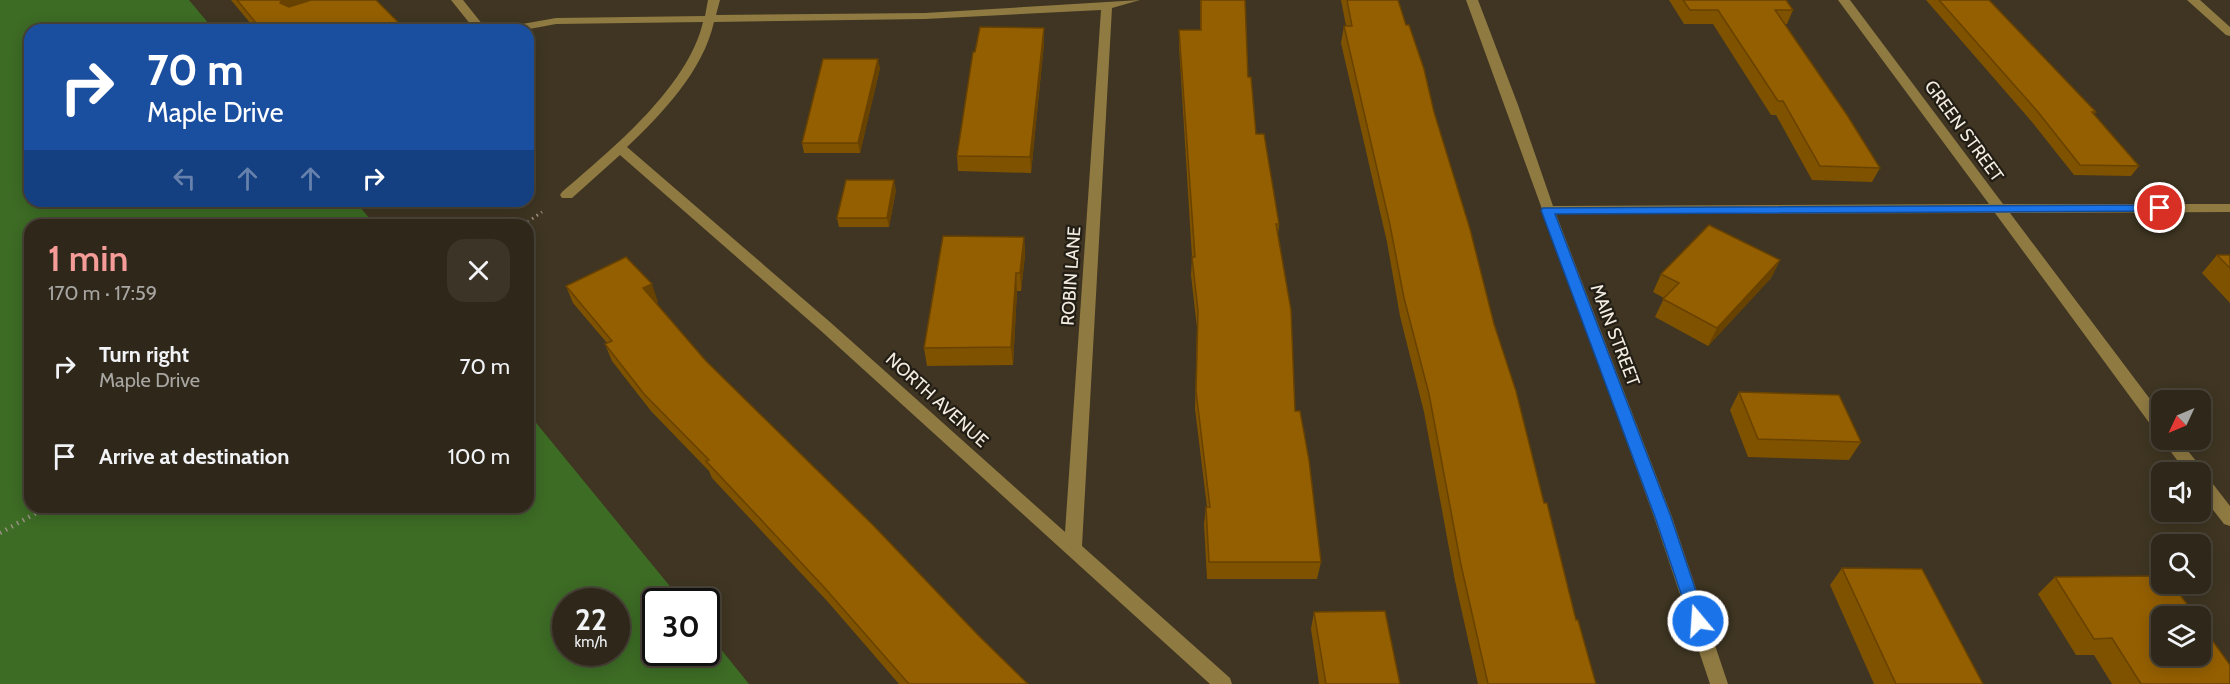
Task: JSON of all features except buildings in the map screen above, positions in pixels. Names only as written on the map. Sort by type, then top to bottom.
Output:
[{"type":"street","points":[[457,0],[476,24]]},
{"type":"street","points":[[567,195],[620,148],[682,79],[712,17],[714,0]]},
{"type":"street","points":[[534,25],[556,21],[712,17],[925,16],[1107,6],[1134,0]]},
{"type":"street","name":"MAIN STREET","points":[[1472,0],[1663,517],[1719,684]]},
{"type":"street","name":"GREEN STREET","points":[[1844,0],[2151,413]]},
{"type":"street","points":[[2193,0],[2230,33]]},
{"type":"street","name":"ROBIN LANE","points":[[1073,548],[1107,6]]},
{"type":"street","name":"NORTH AVENUE","points":[[620,148],[825,326],[1223,684]]},
{"type":"street","points":[[1548,210],[2230,208]]},
{"type":"street","points":[[2178,450],[2187,462]]},
{"type":"street","points":[[2211,494],[2230,519]]},
{"type":"path","points":[[532,219],[545,210]]},
{"type":"path","points":[[0,533],[36,513]]},
{"type":"green space","points":[[0,0],[189,0],[209,24],[24,24],[24,207],[360,207],[370,219],[24,219],[24,513],[534,513],[534,420],[671,588],[642,588],[642,666],[720,666],[720,648],[749,684],[0,684]]},
{"type":"route","points":[[1698,621],[1663,517],[1548,210],[2160,208]]}]
